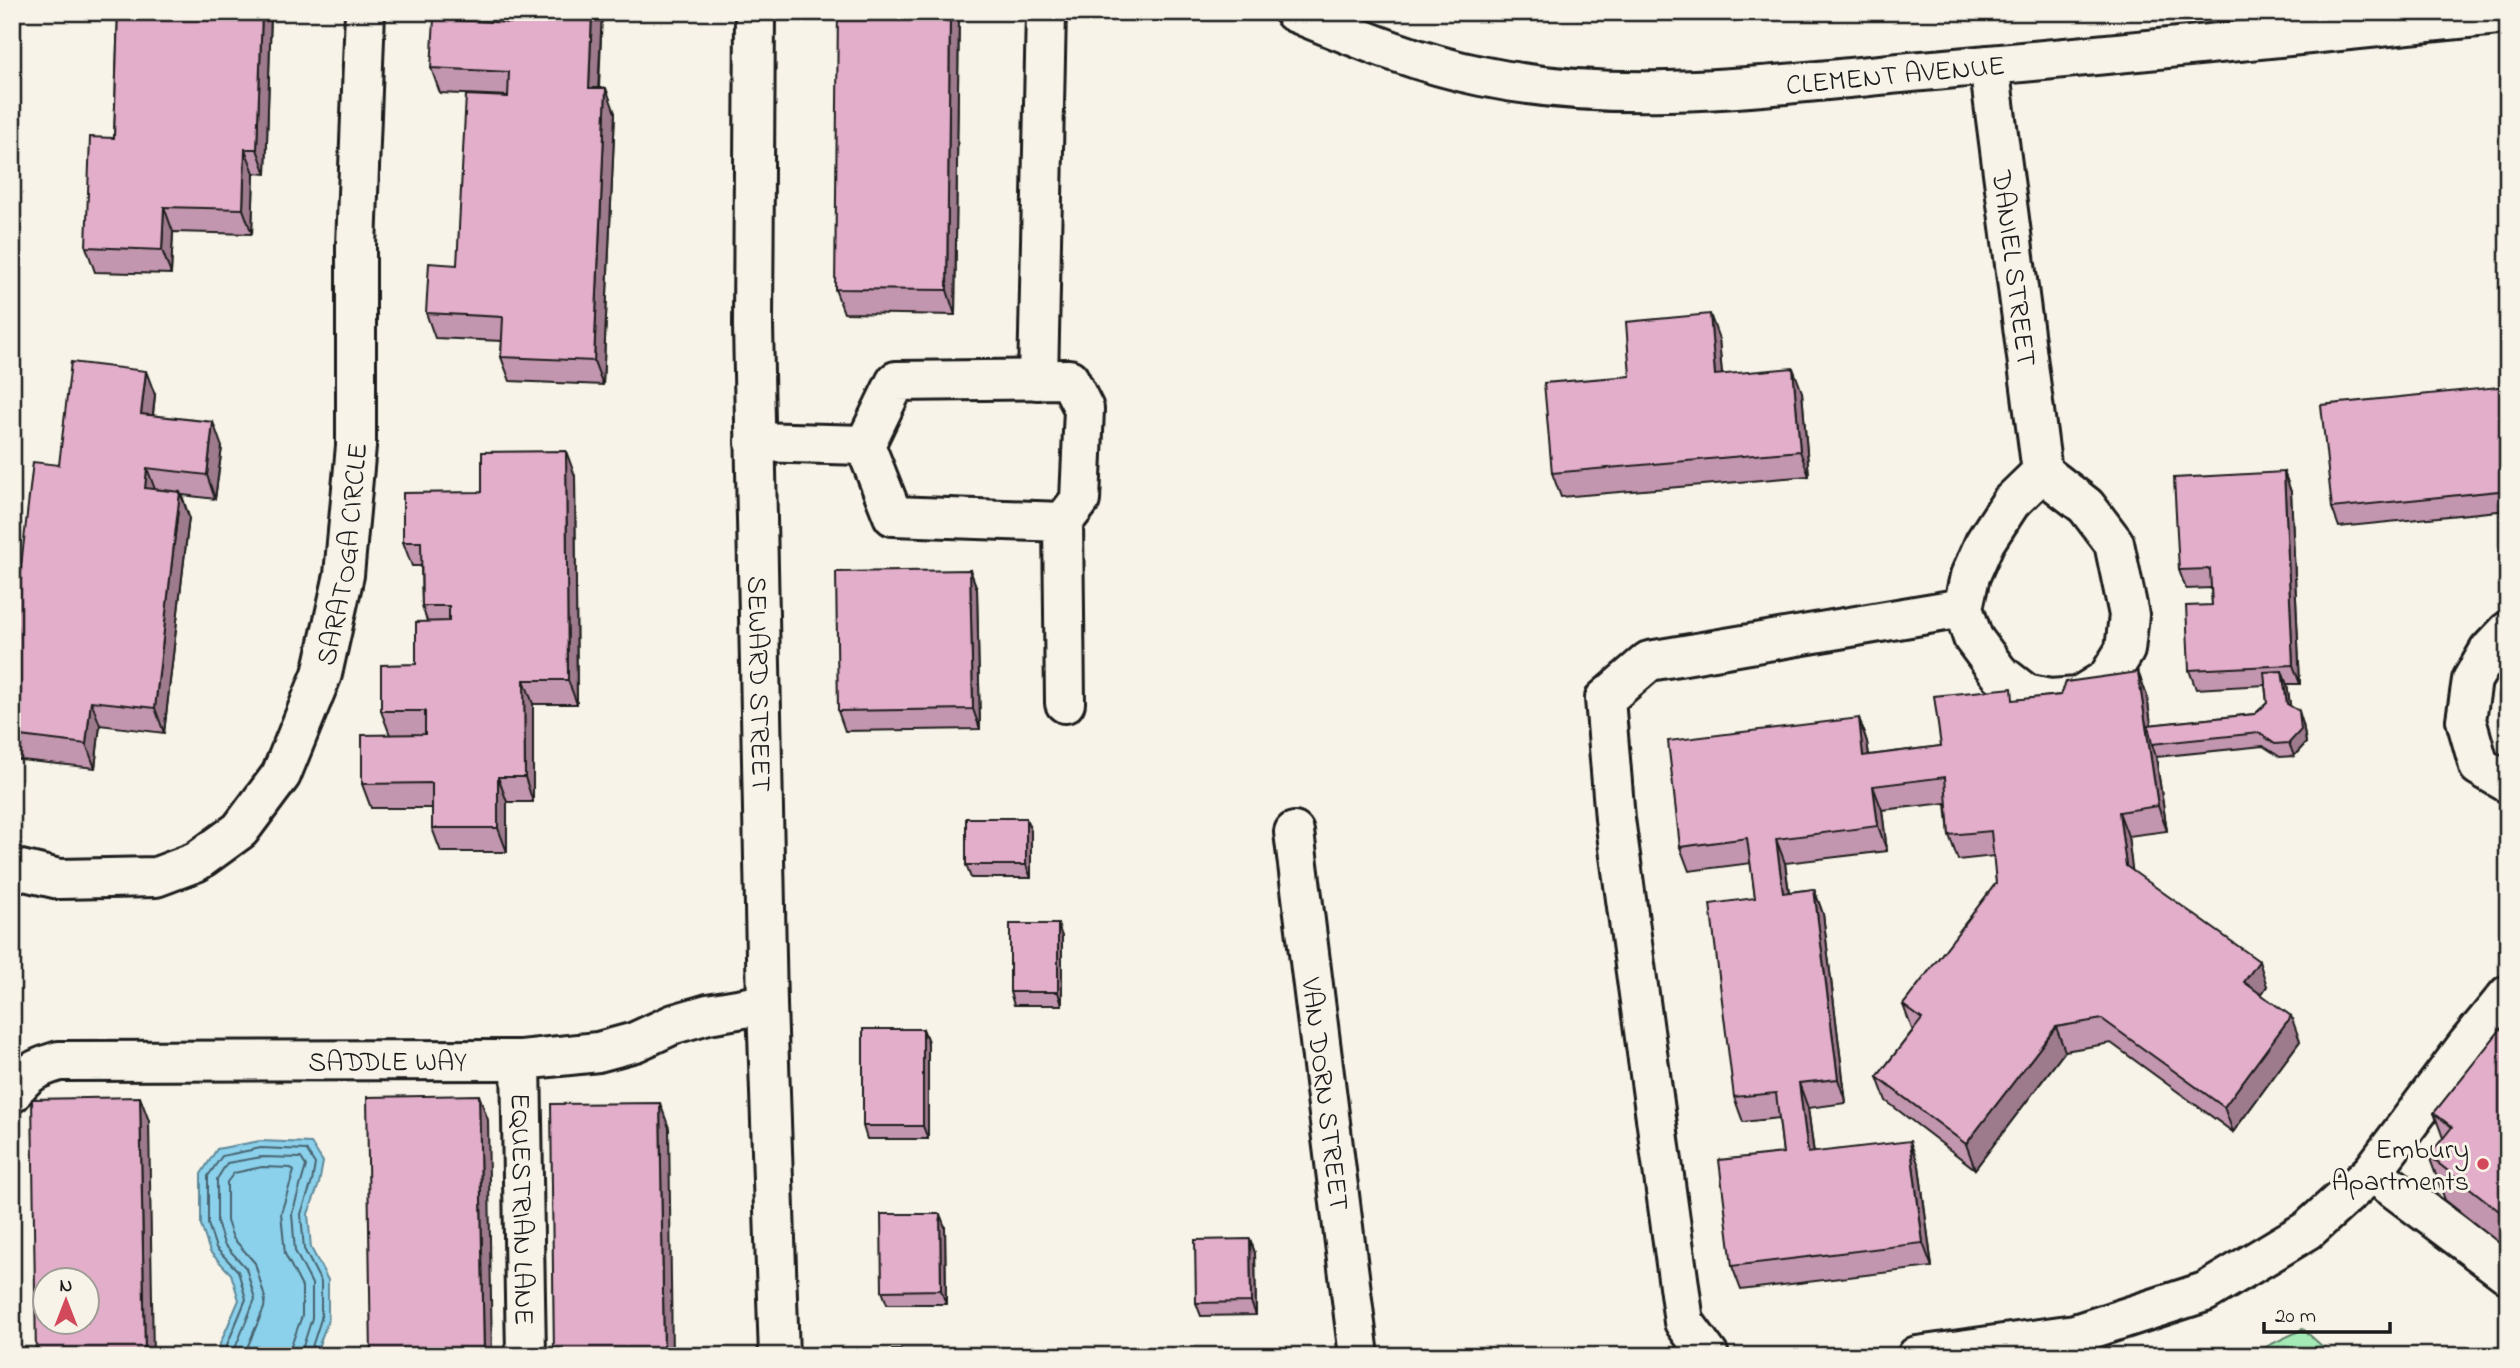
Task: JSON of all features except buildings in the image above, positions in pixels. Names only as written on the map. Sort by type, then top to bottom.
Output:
[{"type":"street","name":"SARATOGA CIRCLE","points":[[12,868],[59,879],[156,877],[197,862],[240,830],[281,775],[323,674],[344,575],[356,446],[356,246],[365,12]]},
{"type":"street","name":"SEWARD STREET","points":[[755,12],[755,442],[779,1356]]},
{"type":"street","points":[[1038,380],[1046,12]]},
{"type":"street","name":"CLEMENT AVENUE","points":[[1294,12],[1400,55],[1481,77],[1564,89],[1648,92],[1712,90],[1989,65],[2508,14]]},
{"type":"street","name":"DANIEL STREET","points":[[1989,65],[2042,472]]},
{"type":"street","points":[[1063,522],[893,516],[865,445],[896,381],[1069,379],[1084,408],[1080,500],[1063,522],[1065,703]]},
{"type":"street","points":[[755,442],[865,445]]},
{"type":"street","points":[[2042,472],[2086,506],[2114,543],[2129,615],[2124,650],[2107,679],[2078,697],[2050,699],[2026,694],[1999,673],[1973,638],[1963,608],[1970,576],[1985,542],[2011,502],[2042,472]]},
{"type":"street","points":[[1709,1356],[1684,1322],[1615,819],[1605,699],[1649,661],[1963,608]]},
{"type":"street","points":[[2508,631],[2489,651],[2472,680],[2466,720],[2479,766],[2508,783]]},
{"type":"street","name":"VAN DORN STREET","points":[[1294,832],[1359,1356]]},
{"type":"street","points":[[1917,1356],[2075,1334],[2205,1292],[2308,1230],[2372,1171],[2508,995]]},
{"type":"street","name":"SADDLE WAY","points":[[12,1093],[21,1081],[37,1068],[59,1061],[521,1060],[598,1052],[635,1042],[674,1024],[708,1014],[768,1004]]},
{"type":"street","name":"EQUESTRIAN LANE","points":[[521,1060],[526,1356]]},
{"type":"street","points":[[2372,1171],[2508,1275]]},
{"type":"green space","points":[[2303,1329],[2333,1356],[2247,1356]]},
{"type":"water","points":[[260,1141],[311,1143],[323,1162],[319,1184],[308,1214],[311,1248],[328,1280],[328,1320],[315,1356],[221,1356],[220,1344],[239,1300],[231,1274],[210,1252],[201,1225],[201,1174],[217,1149]]},
{"type":"place","name":"Embury Apartments","points":[[2483,1164]]}]
